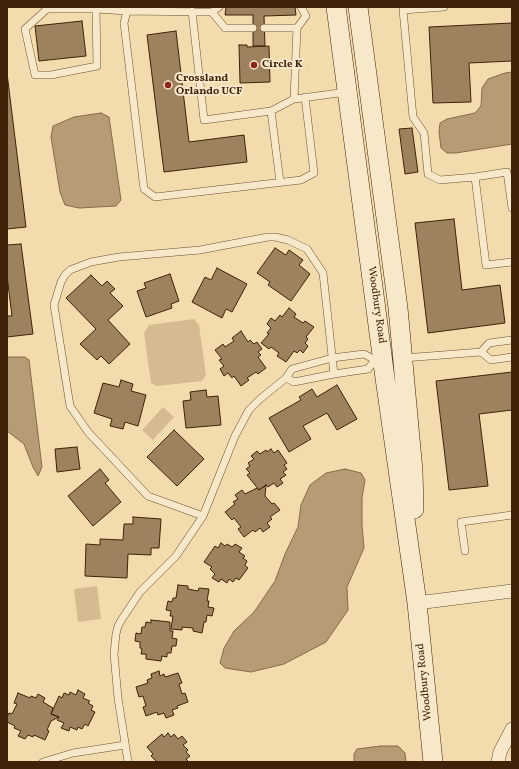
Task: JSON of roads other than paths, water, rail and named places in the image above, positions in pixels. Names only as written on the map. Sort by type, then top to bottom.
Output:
[{"type":"street","name":"Woodbury Road","points":[[336,7],[389,359],[413,471],[417,602],[434,762]]},
{"type":"street","name":"Woodbury Road","points":[[358,7],[398,308],[389,359]]},
{"type":"street","points":[[417,602],[512,591]]},
{"type":"street","points":[[498,762],[500,752],[512,729]]},
{"type":"lane","points":[[96,9],[97,66],[51,75],[35,75],[25,29],[47,9],[96,9],[127,9],[212,12],[219,7]]},
{"type":"lane","points":[[294,99],[297,28],[306,16],[301,7]]},
{"type":"lane","points":[[444,7],[403,10],[413,117],[424,133],[428,174],[440,180],[510,172],[512,208]]},
{"type":"lane","points":[[127,9],[124,23],[144,189],[155,197],[301,180],[314,174],[305,97]]},
{"type":"lane","points":[[192,11],[204,120],[271,111],[294,99],[348,92]]},
{"type":"lane","points":[[212,12],[225,28],[253,28]]},
{"type":"lane","points":[[264,28],[297,28]]},
{"type":"lane","points":[[271,111],[280,182]]},
{"type":"lane","points":[[475,177],[486,265],[512,262]]},
{"type":"lane","points":[[203,516],[148,496],[88,432],[70,406],[54,304],[61,282],[65,275],[70,270],[91,262],[112,258],[200,250],[268,237],[288,240],[307,249],[322,273],[334,374]]},
{"type":"lane","points":[[481,352],[489,343],[512,340]]},
{"type":"lane","points":[[128,762],[118,698],[114,654],[118,626],[140,592],[176,556],[203,516],[235,436],[249,410],[286,378],[292,369],[332,358],[364,354],[389,359],[481,352],[491,360],[512,357]]},
{"type":"lane","points":[[286,378],[294,382],[368,369],[389,359]]},
{"type":"lane","points":[[465,551],[461,522],[512,515]]},
{"type":"lane","points":[[43,762],[73,752],[125,745]]},
{"type":"place","name":"Circle K","points":[[254,65]]},
{"type":"place","name":"Crossland Orlando UCF","points":[[168,85]]}]
